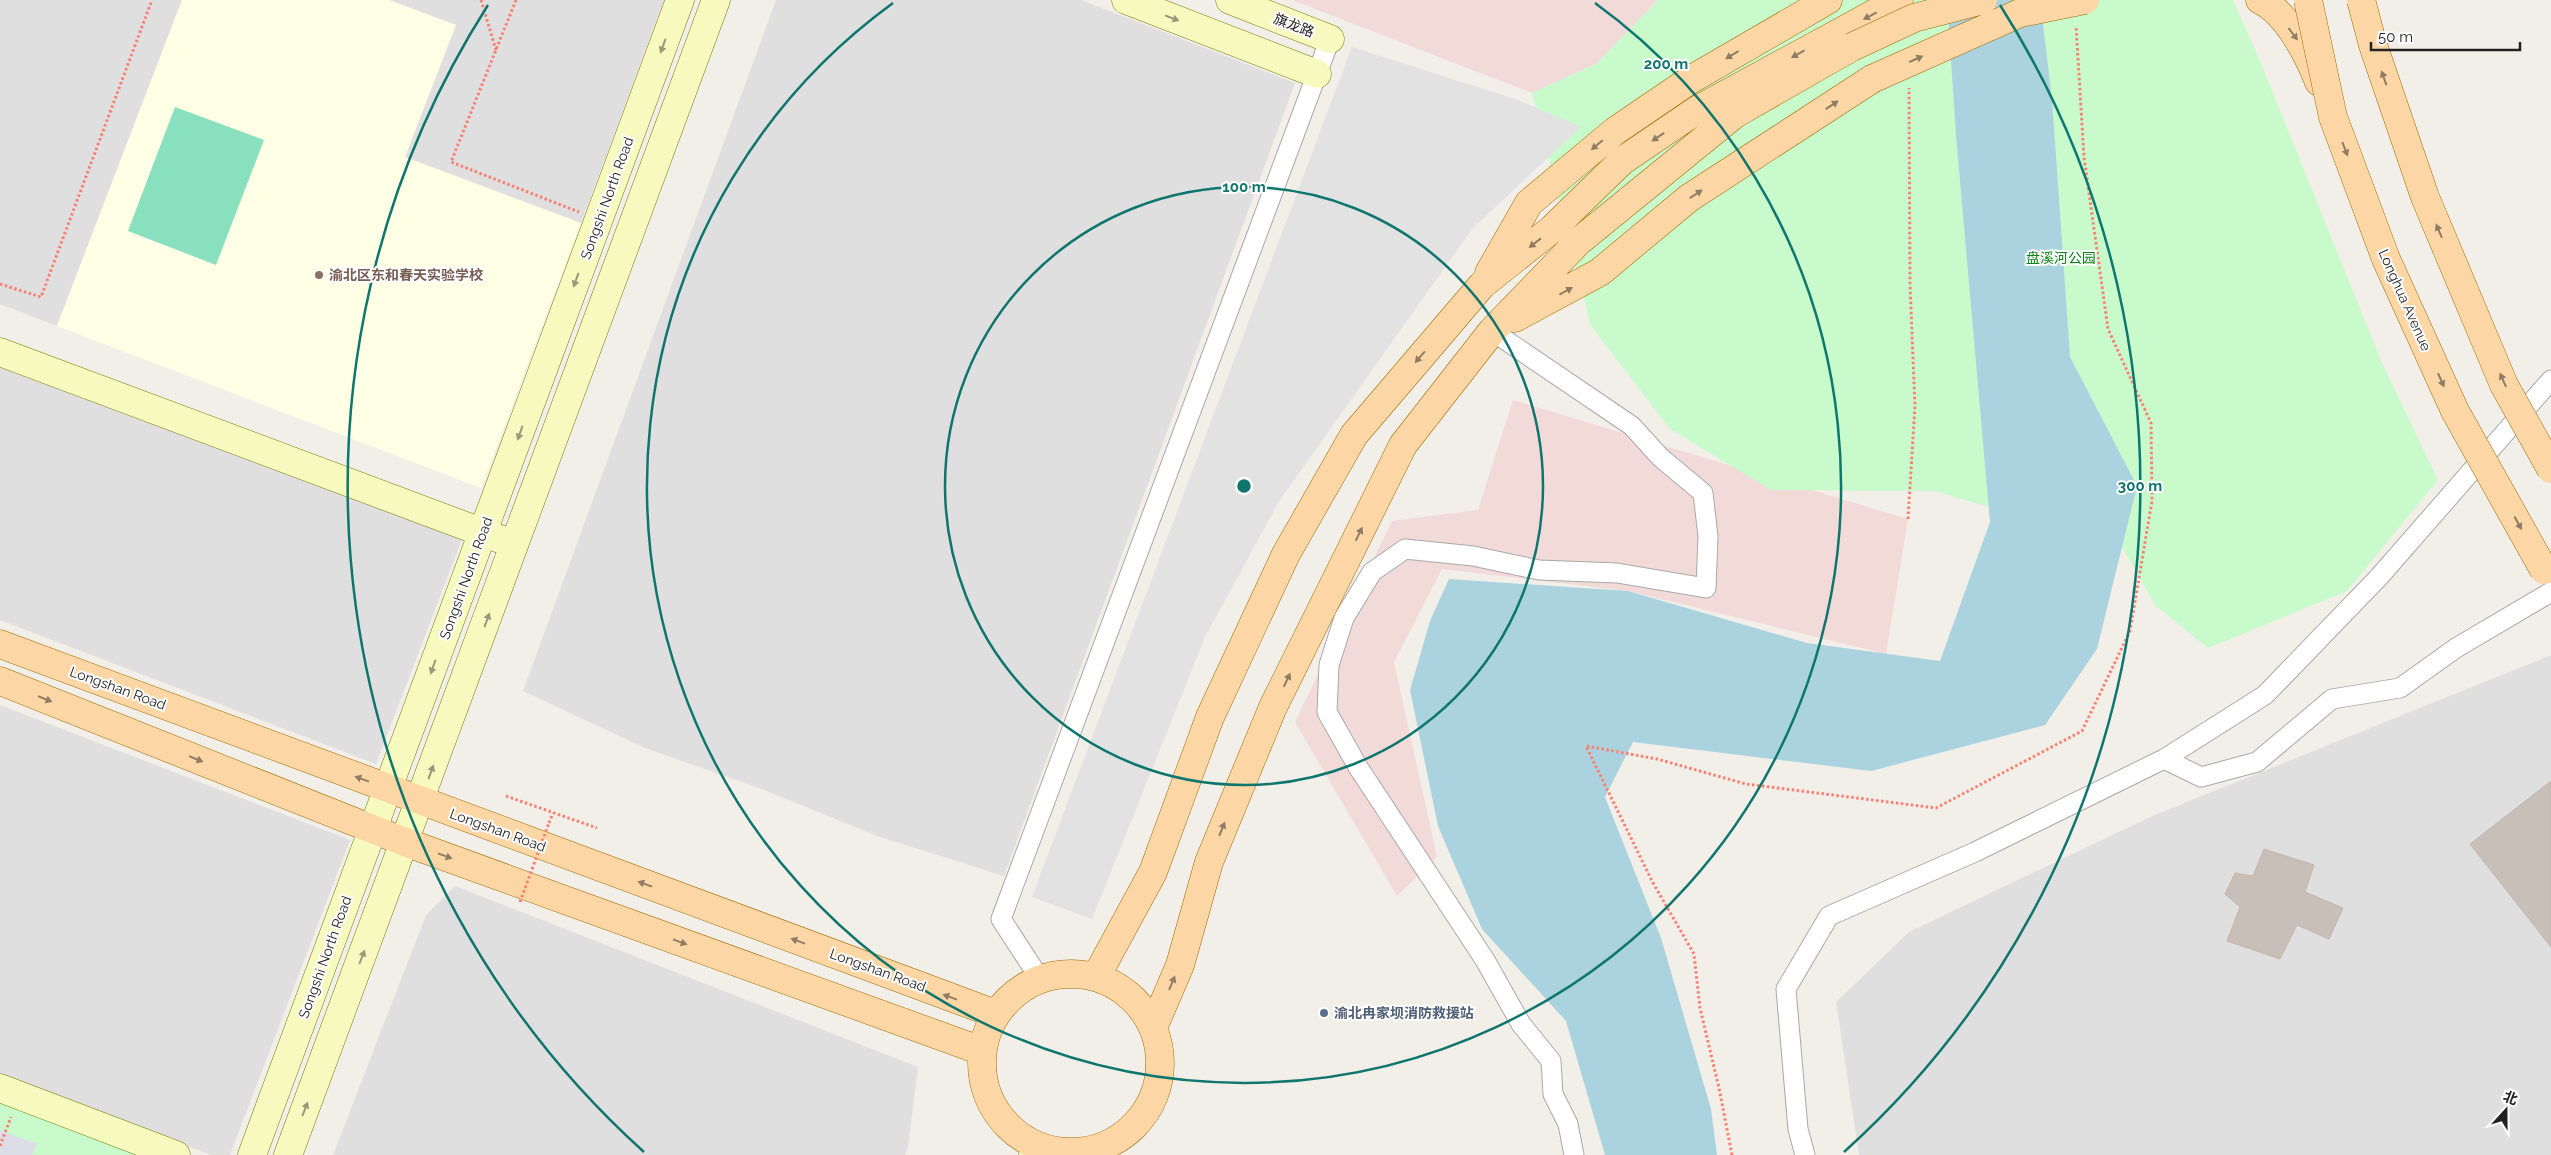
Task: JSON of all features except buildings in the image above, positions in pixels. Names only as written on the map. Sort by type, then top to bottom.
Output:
[{"type":"main road","name":"Songshi North Road","points":[[252,1155],[680,0]]},
{"type":"main road","points":[[288,1155],[406,842],[716,0]]},
{"type":"main road","points":[[1126,0],[1317,74]]},
{"type":"main road","name":"旗龙路","points":[[1230,0],[1330,39]]},
{"type":"main road","points":[[1153,1028],[1180,965],[1209,862],[1277,698],[1403,445],[1492,331],[1578,242],[1735,114],[1900,0]]},
{"type":"main road","points":[[1482,285],[1552,230],[1622,161],[1697,110],[1846,39],[1914,18],[1983,0]]},
{"type":"main road","points":[[2260,0],[2272,6],[2308,53],[2333,116]]},
{"type":"main road","name":"Longhua Avenue","points":[[2308,0],[2333,116],[2386,259],[2455,411],[2549,581]]},
{"type":"main road","points":[[2361,0],[2373,45],[2424,197],[2504,385],[2551,469]]},
{"type":"main road","points":[[1096,977],[1152,872],[1210,717],[1286,554],[1354,434],[1482,285],[1529,203],[1615,130],[1690,80],[1824,2]]},
{"type":"main road","points":[[1492,331],[1600,272],[1689,198],[1872,79],[2020,13],[2080,10]]},
{"type":"main road","points":[[0,352],[515,545]]},
{"type":"main road","name":"Longshan Road","points":[[0,644],[996,1014]]},
{"type":"main road","points":[[0,681],[406,842],[982,1051]]},
{"type":"main road","points":[[1068,974],[1096,977],[1120,989],[1140,1006],[1153,1028],[1160,1057],[1158,1086],[1146,1113],[1125,1135],[1099,1148],[1070,1153],[1037,1151],[1014,1132],[994,1109],[983,1080],[982,1051],[987,1031],[996,1014],[1015,993],[1040,979],[1068,974]]},
{"type":"main road","points":[[10,1092],[176,1155]]},
{"type":"street","points":[[1040,979],[1002,919],[1330,39]]},
{"type":"street","points":[[1492,331],[1632,426],[1660,457],[1703,493],[1708,536],[1706,588],[1617,573],[1539,570],[1473,556],[1405,549],[1372,572],[1344,618],[1329,665],[1327,712],[1358,767],[1485,960],[1521,1024],[1551,1062],[1553,1094],[1568,1124],[1574,1155]]},
{"type":"street","points":[[1805,1155],[1798,1129],[1786,989],[1829,916],[1974,852],[2164,759],[2265,695],[2378,577],[2551,380]]},
{"type":"street","points":[[2164,759],[2201,777],[2257,762],[2332,699],[2400,688],[2549,581]]},
{"type":"path","points":[[0,284],[41,297],[152,0]]},
{"type":"path","points":[[481,0],[496,50]]},
{"type":"path","points":[[516,0],[451,162],[599,219]]},
{"type":"path","points":[[1732,1155],[1719,1088],[1700,1008],[1694,954],[1652,880],[1586,746],[1657,759],[1746,784],[1936,808],[2082,730],[2130,631],[2152,501],[2152,481],[2151,423],[2108,329],[2084,157],[2080,10]]},
{"type":"path","points":[[1908,519],[1915,406],[1910,285],[1909,84]]},
{"type":"path","points":[[506,796],[597,828]]},
{"type":"path","points":[[520,902],[553,812]]},
{"type":"path","points":[[0,1146],[10,1092]]},
{"type":"shaded area","points":[[0,0],[182,0],[57,326],[0,304]]},
{"type":"shaded area","name":"渝北区东和春天实验学校","points":[[182,0],[389,0],[456,25],[405,157],[581,223],[481,488],[57,326]]},
{"type":"shaded area","points":[[389,0],[664,0],[581,223],[405,157],[455,25]]},
{"type":"shaded area","points":[[776,0],[1081,0],[1295,83],[1004,876],[877,836],[762,789],[645,748],[523,691]]},
{"type":"shaded area","points":[[1292,0],[1658,0],[1596,64],[1532,93]]},
{"type":"shaded area","points":[[1352,47],[1518,100],[1581,127],[1472,229],[1280,500],[1205,637],[1092,919],[1032,897]]},
{"type":"shaded area","points":[[0,362],[462,539],[376,764],[0,620]]},
{"type":"shaded area","points":[[1513,400],[1908,519],[1886,654],[1628,591],[1442,569],[1394,662],[1437,857],[1397,896],[1295,722],[1392,521],[1478,510]]},
{"type":"shaded area","points":[[2551,655],[2551,1155],[1859,1155],[1836,1002],[1909,932],[2150,817]]},
{"type":"shaded area","points":[[0,705],[350,840],[230,1155],[211,1155],[0,1075]]},
{"type":"shaded area","points":[[455,886],[918,1067],[908,1147],[905,1155],[333,1155],[426,915]]},
{"type":"shaded area","points":[[0,1130],[37,1144],[32,1155],[0,1155]]},
{"type":"green space","name":"盘溪河公园","points":[[1658,0],[2233,0],[2260,61],[2382,363],[2438,480],[2347,591],[2208,648],[2155,605],[2122,547],[1935,491],[1771,490],[1670,429],[1591,326],[1532,93],[1596,64]]},
{"type":"green space","points":[[175,107],[264,140],[216,265],[128,231]]},
{"type":"green space","points":[[0,1099],[147,1155],[0,1155]]},
{"type":"water","points":[[1947,0],[2040,0],[2052,99],[2070,357],[2137,486],[2097,649],[2045,725],[1871,771],[1633,742],[1605,797],[1661,938],[1711,1109],[1717,1155],[1605,1155],[1566,1021],[1482,929],[1438,826],[1410,690],[1430,621],[1449,579],[1628,591],[1807,643],[1940,661],[1990,522],[1956,135]]},
{"type":"place","name":"渝北区东和春天实验学校","points":[[319,275]]},
{"type":"place","name":"渝北冉家坝消防救援站","points":[[1324,1013]]}]
